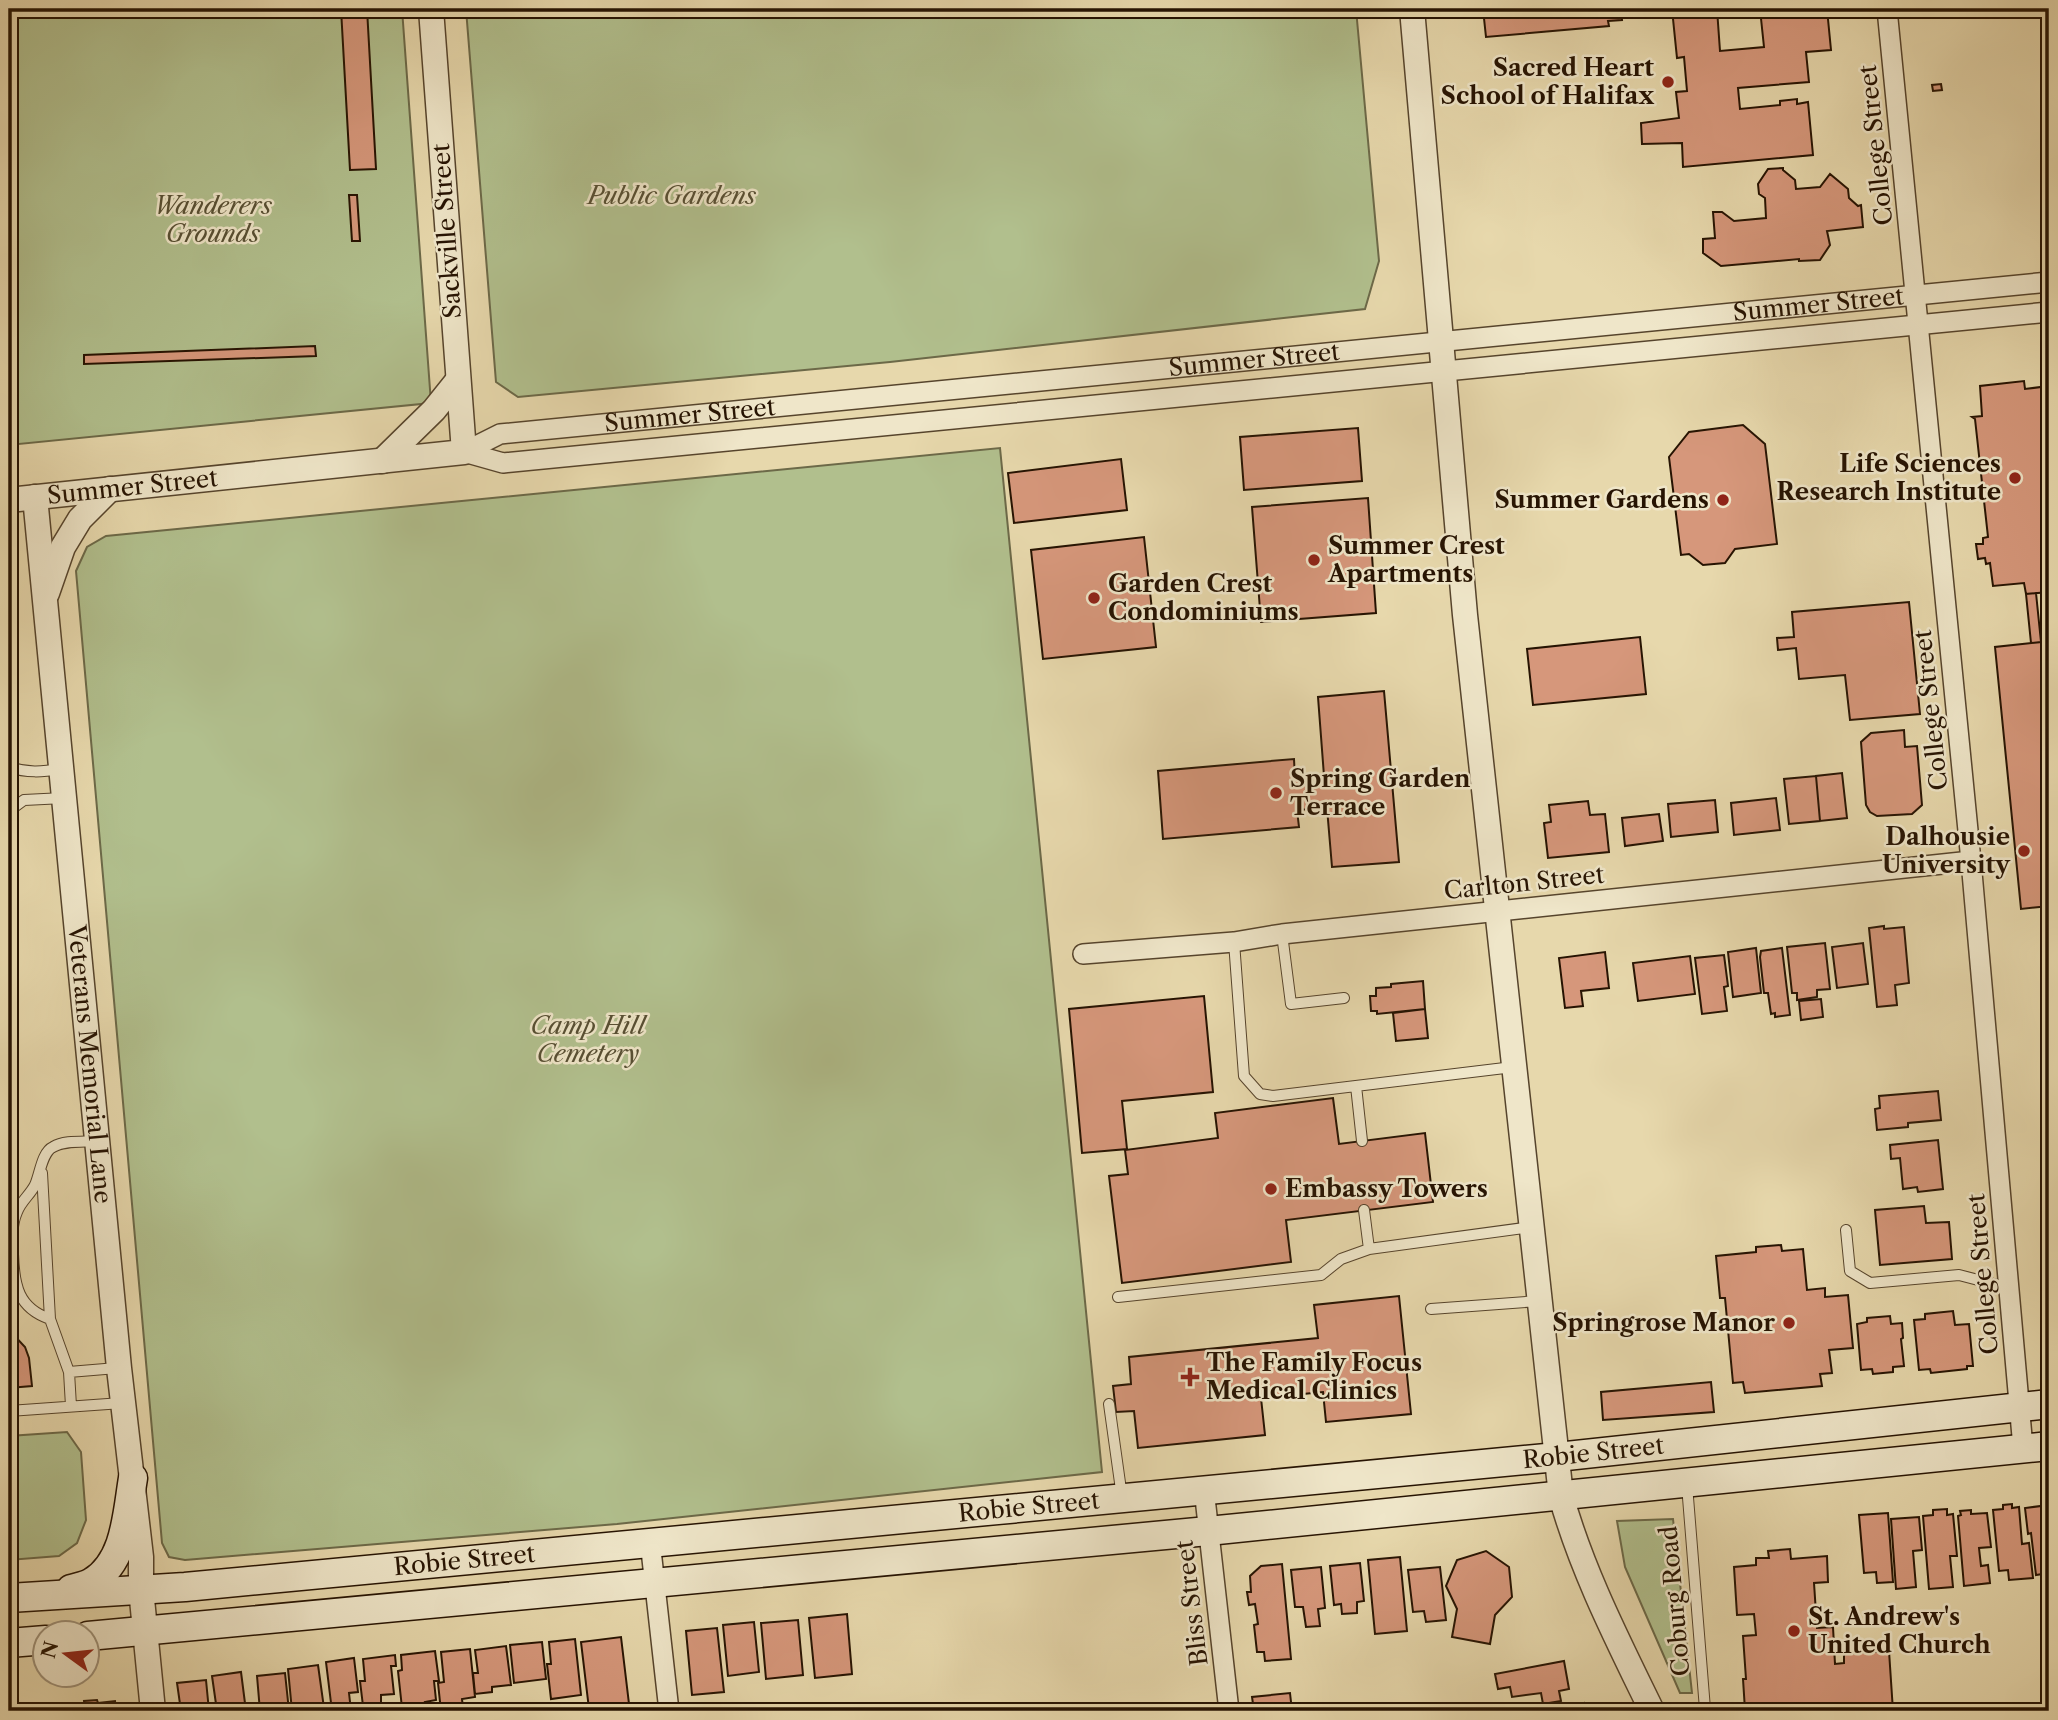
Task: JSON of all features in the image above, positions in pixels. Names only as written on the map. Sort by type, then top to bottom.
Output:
[{"type":"main road","name":"Robie Street","points":[[9,1598],[185,1587],[1556,1457],[2049,1404]]},
{"type":"main road","name":"Robie Street","points":[[102,1635],[1208,1531],[2036,1447]]},
{"type":"main road","points":[[57,1594],[92,1582],[111,1564],[123,1538],[133,1478]]},
{"type":"main road","points":[[9,1643],[32,1641]]},
{"type":"street","name":"Sackville Street","points":[[431,9],[464,452]]},
{"type":"street","points":[[1412,9],[1465,615],[1560,1496],[1572,1536],[1613,1632],[1652,1711]]},
{"type":"street","name":"College Street","points":[[1887,9],[1971,860],[2019,1407],[2036,1447]]},
{"type":"street","name":"Summer Street","points":[[9,500],[464,452],[500,434],[2049,282]]},
{"type":"street","name":"Summer Street","points":[[464,452],[503,463],[2049,312]]},
{"type":"street","points":[[382,461],[434,410],[458,380]]},
{"type":"street","points":[[45,600],[63,547],[80,519],[110,489]]},
{"type":"street","name":"Veterans Memorial Lane","points":[[35,497],[122,1403],[141,1557],[141,1588],[153,1711]]},
{"type":"street","name":"Carlton Street","points":[[1083,954],[1234,943],[1282,934],[1971,860]]},
{"type":"street","name":"Bliss Street","points":[[1204,1489],[1229,1711]]},
{"type":"street","points":[[650,1541],[669,1711]]},
{"type":"lane","points":[[9,767],[39,772],[61,768]]},
{"type":"lane","points":[[9,811],[24,800],[64,798]]},
{"type":"lane","points":[[1282,934],[1291,1004],[1344,998]]},
{"type":"lane","points":[[1234,943],[1244,1076],[1260,1094],[1273,1096],[1514,1067]]},
{"type":"lane","points":[[1356,1086],[1362,1141]]},
{"type":"lane","points":[[50,1319],[42,1316],[23,1299],[15,1282],[12,1228],[16,1213],[33,1189],[46,1153],[52,1147],[66,1143],[97,1141]]},
{"type":"lane","points":[[41,1169],[50,1319],[69,1371],[71,1406]]},
{"type":"lane","points":[[1364,1210],[1368,1249]]},
{"type":"lane","points":[[1118,1297],[1321,1275],[1341,1259],[1368,1249],[1531,1227]]},
{"type":"lane","points":[[1846,1230],[1850,1271],[1870,1283],[1959,1275],[2009,1288]]},
{"type":"lane","points":[[1432,1309],[1539,1301]]},
{"type":"lane","points":[[69,1371],[119,1368]]},
{"type":"lane","points":[[9,1411],[122,1403]]},
{"type":"lane","points":[[1109,1404],[1122,1498]]},
{"type":"lane","name":"Coburg Road","points":[[1687,1483],[1705,1709],[1700,1711]]},
{"type":"green space","name":"Wanderers Grounds","points":[[9,9],[402,9],[431,403],[9,445]]},
{"type":"green space","name":"Public Gardens","points":[[466,9],[1356,9],[1379,261],[1365,309],[890,362],[518,397],[496,382]]},
{"type":"green space","name":"Camp Hill Cemetery","points":[[1000,448],[1102,1472],[617,1524],[185,1560],[169,1557],[162,1543],[76,571],[87,547],[106,536]]},
{"type":"green space","points":[[67,1432],[81,1452],[86,1520],[77,1543],[59,1556],[9,1560],[9,1436]]},
{"type":"green space","points":[[1673,1519],[1692,1693],[1680,1693],[1625,1567],[1617,1521]]},
{"type":"water","points":[[1266,9],[1296,9],[1294,17],[1277,18]]},
{"type":"building","points":[[341,9],[367,9],[376,169],[350,170]]},
{"type":"building","points":[[1483,9],[1621,9],[1622,20],[1608,21],[1609,26],[1486,37]]},
{"type":"building","points":[[1672,9],[1717,9],[1720,51],[1764,47],[1760,9],[1827,9],[1831,50],[1806,52],[1809,82],[1738,88],[1740,109],[1780,105],[1780,101],[1797,99],[1797,104],[1808,102],[1813,155],[1683,167],[1682,143],[1642,144],[1641,123],[1679,118],[1676,92],[1687,91],[1684,57],[1677,58]]},
{"type":"building","points":[[1941,84],[1942,90],[1933,91],[1932,85]]},
{"type":"building","points":[[1783,168],[1795,180],[1796,189],[1820,187],[1830,174],[1848,189],[1849,198],[1858,206],[1861,205],[1863,227],[1827,231],[1830,245],[1820,260],[1799,259],[1721,266],[1703,253],[1703,239],[1715,238],[1713,212],[1722,212],[1734,221],[1766,218],[1765,198],[1759,194],[1758,184],[1768,169]]},
{"type":"building","points":[[349,195],[357,195],[360,241],[352,241]]},
{"type":"building","points":[[315,346],[316,356],[84,364],[84,355]]},
{"type":"building","name":"Life Sciences Research Institute","points":[[2024,381],[2025,389],[2049,386],[2049,592],[2026,594],[2024,583],[1993,586],[1990,563],[1986,564],[1985,558],[1978,559],[1976,544],[1983,544],[1983,538],[1988,537],[1975,419],[1972,417],[1982,416],[1980,386]]},
{"type":"building","name":"Summer Gardens","points":[[1743,425],[1765,444],[1777,544],[1735,549],[1725,563],[1703,565],[1689,554],[1681,555],[1669,457],[1689,432]]},
{"type":"building","points":[[1358,428],[1362,481],[1244,490],[1240,437]]},
{"type":"building","points":[[1121,459],[1127,510],[1014,523],[1008,473]]},
{"type":"building","name":"Summer Crest Apartments","points":[[1368,498],[1376,613],[1261,622],[1252,507]]},
{"type":"building","name":"Garden Crest Condominiums","points":[[1144,537],[1156,647],[1043,659],[1031,550]]},
{"type":"building","points":[[2036,593],[2041,642],[2031,643],[2026,594]]},
{"type":"building","points":[[1909,602],[1920,714],[1850,720],[1845,675],[1799,679],[1796,648],[1778,650],[1777,638],[1794,637],[1792,612]]},
{"type":"building","points":[[1640,637],[1646,694],[1533,705],[1527,649]]},
{"type":"building","points":[[2049,641],[2049,906],[2021,909],[1995,647]]},
{"type":"building","name":"Spring Garden Terrace","points":[[1384,691],[1399,862],[1332,867],[1327,808],[1297,810],[1299,827],[1163,839],[1158,771],[1294,759],[1295,779],[1324,776],[1318,697]]},
{"type":"building","points":[[1904,730],[1905,747],[1917,746],[1922,805],[1912,814],[1877,816],[1870,812],[1866,805],[1861,742],[1871,733]]},
{"type":"building","points":[[1842,773],[1847,818],[1820,821],[1816,776]]},
{"type":"building","points":[[1816,776],[1820,821],[1789,824],[1784,779]]},
{"type":"building","points":[[1776,798],[1780,830],[1734,835],[1731,803]]},
{"type":"building","points":[[1715,800],[1718,832],[1671,837],[1668,804]]},
{"type":"building","points":[[1588,801],[1590,815],[1605,814],[1609,852],[1548,858],[1544,823],[1551,822],[1549,805]]},
{"type":"building","points":[[1659,814],[1663,841],[1625,846],[1622,818]]},
{"type":"building","points":[[1884,926],[1884,929],[1904,927],[1909,983],[1895,985],[1897,1005],[1877,1007],[1869,928]]},
{"type":"building","points":[[1825,943],[1830,989],[1817,990],[1817,997],[1797,1000],[1797,993],[1792,993],[1787,947]]},
{"type":"building","points":[[1863,943],[1868,984],[1837,988],[1832,947]]},
{"type":"building","points":[[1756,948],[1761,993],[1733,997],[1728,952]]},
{"type":"building","points":[[1782,948],[1790,1015],[1775,1017],[1775,1013],[1771,1014],[1768,993],[1764,993],[1760,957],[1761,951]]},
{"type":"building","points":[[1605,952],[1609,988],[1581,991],[1583,1006],[1565,1008],[1559,958]]},
{"type":"building","points":[[1724,955],[1728,986],[1724,987],[1727,1011],[1702,1014],[1695,958]]},
{"type":"building","points":[[1690,956],[1695,994],[1638,1001],[1633,963]]},
{"type":"building","points":[[1423,981],[1425,1009],[1377,1014],[1377,1011],[1371,1011],[1370,996],[1376,996],[1376,988]]},
{"type":"building","points":[[1204,996],[1213,1092],[1122,1101],[1127,1149],[1082,1153],[1069,1009]]},
{"type":"building","points":[[1821,999],[1823,1017],[1801,1020],[1799,1001]]},
{"type":"building","points":[[1425,1009],[1428,1038],[1396,1041],[1393,1013]]},
{"type":"building","points":[[9,1081],[14,1154],[9,1170]]},
{"type":"building","points":[[1938,1091],[1941,1120],[1908,1123],[1908,1127],[1877,1130],[1875,1109],[1880,1108],[1879,1096]]},
{"type":"building","name":"Embassy Towers","points":[[1333,1098],[1339,1144],[1425,1133],[1433,1202],[1286,1220],[1291,1262],[1122,1283],[1109,1176],[1128,1174],[1125,1150],[1218,1138],[1215,1113]]},
{"type":"building","points":[[1938,1140],[1943,1189],[1918,1192],[1917,1187],[1903,1189],[1900,1158],[1891,1159],[1890,1145]]},
{"type":"building","points":[[1924,1206],[1926,1223],[1949,1222],[1952,1259],[1880,1265],[1875,1210]]},
{"type":"building","name":"Springrose Manor","points":[[1781,1245],[1782,1251],[1803,1249],[1807,1290],[1825,1288],[1825,1297],[1848,1295],[1853,1348],[1829,1350],[1832,1373],[1820,1374],[1822,1386],[1745,1393],[1743,1382],[1733,1383],[1725,1298],[1720,1298],[1716,1256],[1756,1252],[1756,1247]]},
{"type":"building","points":[[1399,1296],[1411,1414],[1326,1422],[1323,1392],[1261,1398],[1265,1435],[1138,1448],[1134,1411],[1116,1412],[1113,1386],[1131,1384],[1129,1357],[1318,1338],[1314,1305]]},
{"type":"building","points":[[1953,1311],[1955,1325],[1969,1324],[1973,1366],[1931,1373],[1930,1369],[1919,1370],[1914,1320],[1925,1319],[1925,1314]]},
{"type":"building","points":[[1890,1316],[1891,1324],[1902,1323],[1904,1366],[1893,1367],[1893,1372],[1873,1374],[1872,1369],[1861,1370],[1857,1324],[1867,1322],[1867,1318]]},
{"type":"building","points":[[9,1330],[25,1347],[32,1386],[9,1388]]},
{"type":"building","points":[[1711,1382],[1714,1412],[1603,1420],[1601,1392]]},
{"type":"building","points":[[2012,1504],[2012,1508],[2019,1507],[2022,1544],[2029,1543],[2033,1578],[2009,1580],[2008,1570],[1999,1571],[1993,1510]]},
{"type":"building","points":[[2049,1505],[2049,1573],[2036,1575],[2025,1508]]},
{"type":"building","points":[[1947,1509],[1947,1515],[1953,1514],[1957,1556],[1950,1556],[1953,1587],[1929,1589],[1923,1516],[1933,1515],[1933,1510]]},
{"type":"building","points":[[1971,1510],[1971,1514],[1987,1513],[1991,1547],[1979,1548],[1981,1566],[1988,1565],[1990,1583],[1964,1586],[1958,1516],[1961,1515],[1960,1511]]},
{"type":"building","points":[[1888,1513],[1893,1582],[1877,1583],[1876,1572],[1864,1573],[1859,1515]]},
{"type":"building","points":[[1919,1517],[1922,1550],[1913,1551],[1916,1587],[1896,1589],[1891,1519]]},
{"type":"building","name":"St. Andrew's United Church","points":[[1790,1549],[1791,1559],[1827,1556],[1828,1582],[1814,1583],[1817,1628],[1833,1627],[1835,1664],[1844,1663],[1844,1654],[1889,1651],[1893,1711],[1745,1710],[1743,1636],[1756,1635],[1754,1614],[1737,1615],[1734,1567],[1756,1565],[1756,1558],[1769,1558],[1768,1551]]},
{"type":"building","points":[[1486,1551],[1509,1567],[1512,1597],[1495,1615],[1490,1644],[1452,1637],[1457,1609],[1446,1586],[1457,1560]]},
{"type":"building","points":[[1400,1557],[1407,1631],[1375,1634],[1368,1560]]},
{"type":"building","points":[[1360,1563],[1364,1601],[1357,1602],[1357,1613],[1342,1614],[1341,1604],[1334,1605],[1330,1566]]},
{"type":"building","points":[[1282,1564],[1291,1659],[1265,1661],[1264,1652],[1257,1652],[1254,1625],[1258,1624],[1255,1604],[1249,1605],[1247,1592],[1251,1592],[1250,1576],[1261,1566]]},
{"type":"building","points":[[1321,1567],[1325,1608],[1318,1609],[1320,1626],[1306,1627],[1303,1607],[1295,1607],[1291,1570]]},
{"type":"building","points":[[1440,1567],[1446,1620],[1426,1622],[1424,1611],[1413,1612],[1408,1570]]},
{"type":"building","points":[[847,1614],[852,1674],[815,1678],[809,1618]]},
{"type":"building","points":[[798,1620],[803,1675],[766,1679],[761,1623]]},
{"type":"building","points":[[754,1622],[759,1672],[728,1676],[723,1625]]},
{"type":"building","points":[[717,1628],[724,1692],[692,1695],[686,1631]]},
{"type":"building","points":[[621,1637],[629,1704],[589,1709],[581,1642]]},
{"type":"building","points":[[575,1639],[581,1695],[551,1699],[547,1664],[551,1664],[549,1642]]},
{"type":"building","points":[[542,1642],[546,1679],[514,1683],[510,1645]]},
{"type":"building","points":[[506,1646],[511,1685],[492,1687],[492,1692],[475,1694],[473,1673],[478,1673],[475,1650]]},
{"type":"building","points":[[470,1649],[475,1697],[462,1699],[463,1708],[441,1711],[438,1683],[444,1682],[441,1652]]},
{"type":"building","points":[[435,1651],[439,1681],[434,1681],[436,1700],[425,1702],[426,1705],[402,1708],[398,1671],[402,1670],[401,1655]]},
{"type":"building","points":[[395,1655],[396,1666],[391,1666],[394,1694],[381,1695],[381,1704],[363,1706],[360,1681],[365,1681],[363,1659]]},
{"type":"building","points":[[354,1658],[358,1692],[349,1693],[351,1711],[332,1711],[326,1662]]},
{"type":"building","points":[[1564,1661],[1569,1689],[1559,1691],[1561,1701],[1543,1704],[1541,1693],[1512,1697],[1510,1687],[1498,1689],[1495,1674]]},
{"type":"building","points":[[318,1665],[324,1708],[292,1711],[288,1669]]},
{"type":"building","points":[[241,1672],[246,1711],[217,1711],[212,1676]]},
{"type":"building","points":[[285,1673],[289,1711],[260,1711],[257,1676]]},
{"type":"building","points":[[206,1680],[209,1711],[181,1711],[177,1683]]},
{"type":"building","points":[[1290,1693],[1292,1711],[1254,1711],[1252,1697]]},
{"type":"building","points":[[97,1700],[98,1703],[115,1701],[116,1711],[85,1711],[84,1701]]},
{"type":"building","points":[[1584,1703],[1585,1711],[1546,1711],[1546,1710]]},
{"type":"place","name":"Sacred Heart School of Halifax","points":[[1668,82]]},
{"type":"place","name":"Life Sciences Research Institute","points":[[2015,478]]},
{"type":"place","name":"Summer Gardens","points":[[1723,500]]},
{"type":"place","name":"Summer Crest Apartments","points":[[1314,560]]},
{"type":"place","name":"Garden Crest Condominiums","points":[[1094,598]]},
{"type":"place","name":"Spring Garden Terrace","points":[[1276,793]]},
{"type":"place","name":"Dalhousie University","points":[[2024,851]]},
{"type":"place","name":"Embassy Towers","points":[[1271,1189]]},
{"type":"place","name":"Springrose Manor","points":[[1789,1323]]},
{"type":"place","name":"The Family Focus Medical Clinics","points":[[1190,1377]]},
{"type":"place","name":"St. Andrew's United Church","points":[[1794,1631]]}]
